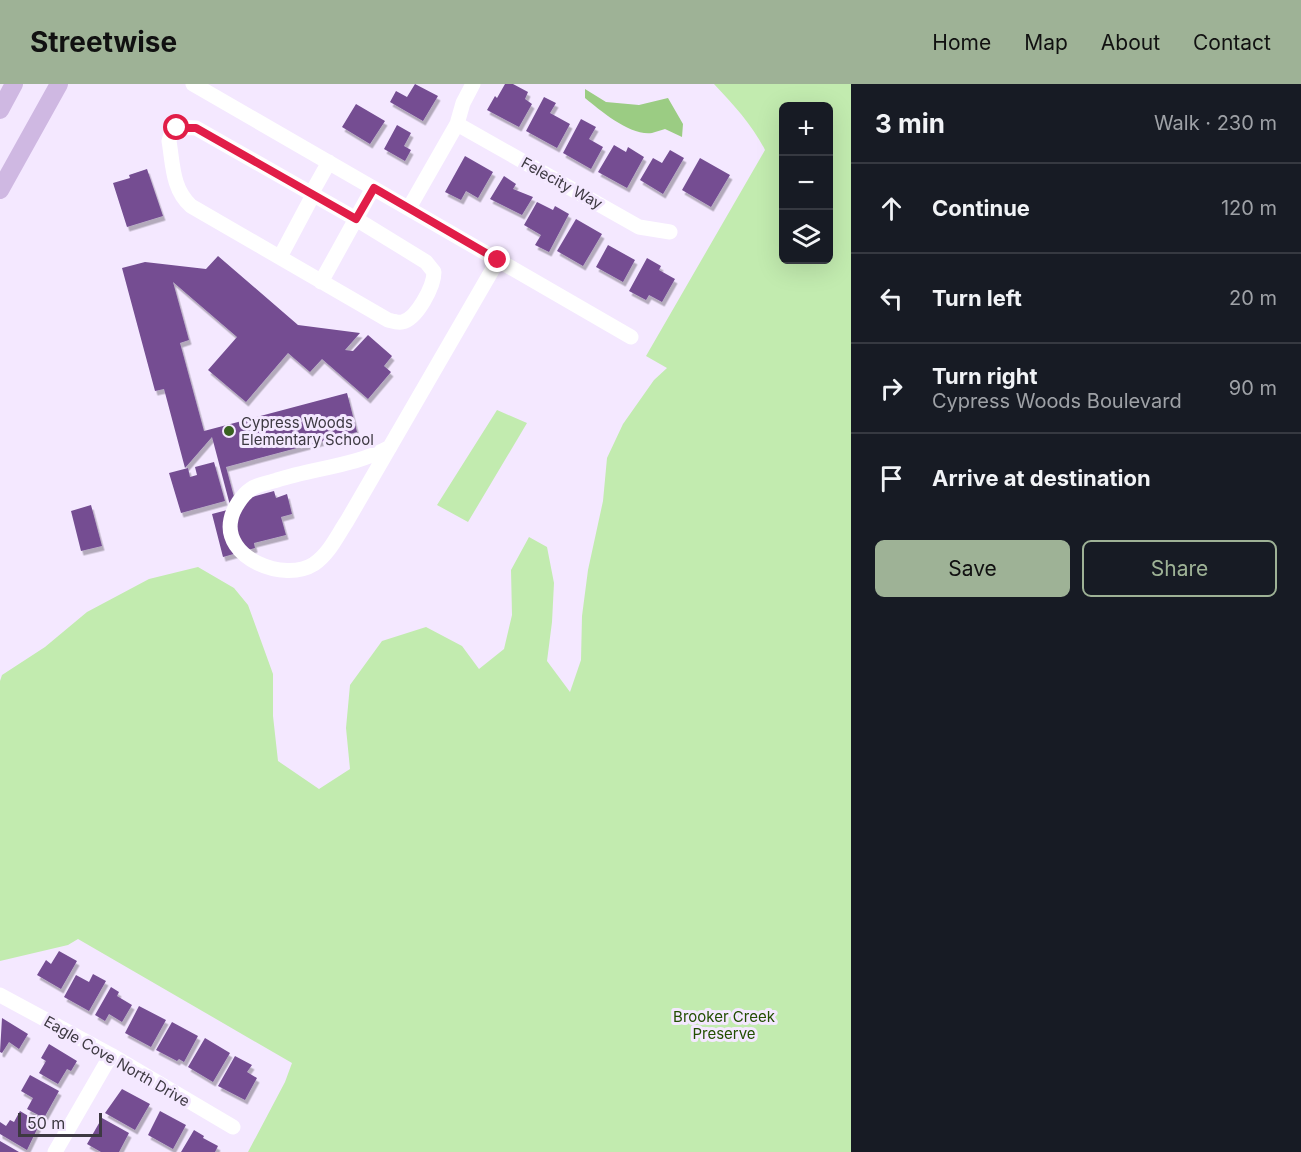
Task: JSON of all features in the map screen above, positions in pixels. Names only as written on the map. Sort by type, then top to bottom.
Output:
[{"type":"main road","points":[[0,110],[15,84]]},
{"type":"main road","points":[[0,190],[59,84]]},
{"type":"street","points":[[193,84],[631,336]]},
{"type":"street","points":[[409,208],[457,124],[463,103],[473,84]]},
{"type":"street","name":"Felecity Way","points":[[457,124],[639,227],[670,232]]},
{"type":"street","points":[[177,128],[196,128],[312,194],[426,262],[434,272],[434,281],[414,316],[402,323],[388,320],[191,206],[181,197],[176,184],[171,134],[177,128]]},
{"type":"street","points":[[280,257],[329,162]]},
{"type":"street","points":[[321,282],[374,188]]},
{"type":"street","points":[[390,447],[371,457],[295,474],[252,488],[240,500],[231,519],[231,536],[242,552],[260,566],[279,571],[296,570],[312,565],[327,552],[390,447],[498,260]]},
{"type":"street","name":"Eagle Cove North Drive","points":[[0,995],[111,1055],[233,1127]]},
{"type":"street","points":[[55,1152],[111,1055]]},
{"type":"green space","name":"Brooker Creek Preserve","points":[[714,84],[851,84],[851,1152],[248,1152],[285,1082],[292,1063],[78,939],[68,945],[0,961],[0,681],[2,675],[45,647],[87,612],[149,579],[198,567],[234,588],[248,605],[273,674],[273,716],[278,761],[319,789],[350,769],[346,728],[350,685],[382,641],[426,627],[462,646],[479,669],[504,649],[512,615],[511,570],[529,537],[547,547],[554,583],[547,661],[570,692],[581,660],[582,616],[588,570],[603,501],[607,458],[623,424],[654,380],[667,368],[646,356],[765,150],[735,107]]},
{"type":"green space","points":[[497,410],[527,423],[468,522],[437,505]]},
{"type":"shaded area","points":[[585,89],[606,102],[639,105],[668,98],[683,124],[682,137],[665,129],[643,133],[625,127],[585,98]]},
{"type":"building","points":[[415,84],[438,96],[423,121],[390,102],[396,91],[407,97]]},
{"type":"building","points":[[505,84],[513,84],[528,92],[525,99],[532,104],[519,127],[487,110]]},
{"type":"building","points":[[544,97],[556,103],[550,113],[570,124],[557,148],[526,131]]},
{"type":"building","points":[[356,104],[385,121],[370,144],[342,127]]},
{"type":"building","points":[[581,119],[596,127],[589,139],[603,147],[591,169],[563,153]]},
{"type":"building","points":[[397,125],[411,133],[404,146],[411,150],[405,161],[384,149]]},
{"type":"building","points":[[614,145],[626,152],[628,147],[644,157],[627,188],[598,172]]},
{"type":"building","points":[[670,150],[684,158],[663,194],[640,180],[653,158],[662,163]]},
{"type":"building","points":[[465,156],[493,172],[478,198],[466,191],[461,200],[445,192]]},
{"type":"building","points":[[700,158],[730,175],[711,207],[682,190]]},
{"type":"building","points":[[147,169],[163,216],[127,227],[113,183],[130,178],[129,175]]},
{"type":"building","points":[[504,176],[516,184],[513,189],[533,197],[522,215],[490,199]]},
{"type":"building","points":[[537,202],[553,210],[555,206],[569,214],[549,252],[535,245],[541,235],[524,225]]},
{"type":"building","points":[[576,219],[602,234],[583,266],[557,251]]},
{"type":"building","points":[[608,245],[635,260],[623,282],[596,267]]},
{"type":"building","points":[[218,256],[298,325],[360,333],[345,350],[353,351],[368,335],[392,356],[384,366],[391,372],[368,399],[322,359],[310,372],[288,353],[246,402],[208,370],[237,337],[173,282],[189,340],[180,343],[204,431],[347,393],[357,432],[226,467],[237,508],[241,500],[274,491],[276,498],[287,494],[292,514],[281,517],[286,535],[254,543],[255,548],[223,557],[212,514],[231,509],[212,437],[185,468],[164,389],[155,391],[122,268],[145,262],[206,269]]},
{"type":"building","points":[[647,258],[661,266],[659,270],[675,279],[662,302],[649,295],[646,300],[629,291]]},
{"type":"building","points":[[214,462],[225,501],[181,513],[169,473],[188,468],[190,477],[197,475],[195,467]]},
{"type":"building","points":[[91,505],[102,546],[81,551],[71,511]]},
{"type":"building","points":[[59,951],[77,961],[61,989],[37,975],[46,960],[51,964]]},
{"type":"building","points":[[93,974],[106,981],[89,1011],[64,997],[76,975],[89,982]]},
{"type":"building","points":[[111,987],[119,992],[117,996],[132,1005],[122,1022],[109,1014],[105,1021],[95,1015]]},
{"type":"building","points":[[139,1006],[166,1020],[151,1047],[125,1033]]},
{"type":"building","points":[[2,1018],[28,1034],[19,1049],[9,1042],[2,1053],[0,1052]]},
{"type":"building","points":[[172,1022],[198,1036],[184,1062],[179,1059],[177,1061],[156,1050]]},
{"type":"building","points":[[205,1038],[230,1053],[213,1082],[188,1067]]},
{"type":"building","points":[[49,1044],[77,1061],[71,1071],[67,1069],[58,1084],[39,1073],[46,1061],[41,1058]]},
{"type":"building","points":[[235,1056],[252,1065],[247,1072],[257,1078],[245,1100],[218,1086]]},
{"type":"building","points":[[30,1075],[59,1091],[44,1118],[27,1109],[33,1098],[21,1091]]},
{"type":"building","points":[[122,1089],[150,1104],[135,1130],[105,1113]]},
{"type":"building","points":[[20,1111],[40,1123],[27,1150],[0,1134],[0,1122],[6,1126],[10,1120],[14,1122]]},
{"type":"building","points":[[160,1111],[186,1125],[173,1149],[148,1135]]},
{"type":"building","points":[[102,1118],[129,1133],[119,1152],[101,1152],[87,1144]]},
{"type":"building","points":[[194,1130],[218,1146],[215,1152],[181,1152]]},
{"type":"building","points":[[0,1141],[19,1152],[0,1152]]},
{"type":"place","name":"Cypress Woods Elementary School","points":[[229,431]]},
{"type":"route","points":[[177,128],[196,128],[356,219],[374,188],[498,260]]}]
